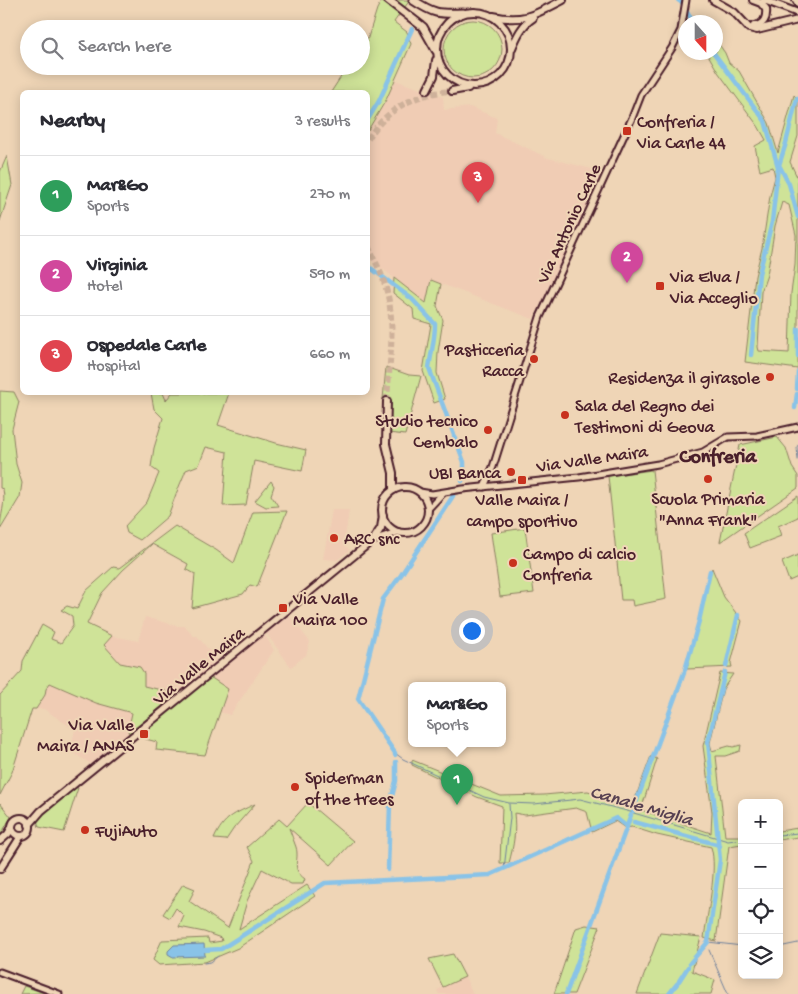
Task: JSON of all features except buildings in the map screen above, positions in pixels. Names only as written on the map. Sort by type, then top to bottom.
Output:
[{"type":"highway","points":[[388,0],[424,27],[436,53]]},
{"type":"highway","points":[[414,0],[437,14],[462,13]]},
{"type":"main road","points":[[427,90],[434,76],[438,38],[443,27],[452,19],[462,13],[475,12],[515,20],[523,19],[563,0]]},
{"type":"main road","points":[[713,0],[734,12],[748,28],[757,30],[798,20]]},
{"type":"main road","points":[[745,24],[753,27],[758,26],[767,17],[766,9],[761,3],[753,0]]},
{"type":"main road","points":[[764,0],[798,13]]},
{"type":"main road","points":[[452,91],[490,82],[503,72],[518,33],[525,24],[546,8]]},
{"type":"main road","points":[[487,14],[497,20],[504,28],[509,38],[511,49]]},
{"type":"main road","points":[[436,53],[440,66],[446,75],[464,85],[475,86]]},
{"type":"main road","points":[[387,401],[386,444],[393,473],[393,490]]},
{"type":"main road","points":[[393,473],[406,487],[420,492],[428,509],[426,520],[418,529],[407,533],[398,532],[391,528],[383,515],[383,502],[387,496],[393,490],[406,487]]},
{"type":"main road","name":"Via Valle Maira","points":[[14,833],[28,832],[30,825],[41,811],[373,540],[381,528],[383,515]]},
{"type":"main road","name":"Via Valle Maira","points":[[373,540],[398,532]]},
{"type":"main road","name":"Via Valle Maira","points":[[22,818],[41,811]]},
{"type":"main road","points":[[0,869],[13,850],[15,820],[22,818],[27,820],[30,825]]},
{"type":"main road","points":[[0,841],[14,833]]},
{"type":"street","name":"Via Antonio Carle","points":[[484,487],[493,467],[540,317],[641,95],[672,48],[681,30],[686,0]]},
{"type":"street","name":"Via Valle Maira","points":[[420,492],[444,493],[463,489],[579,477],[671,462],[707,450],[728,437],[757,436],[798,427]]},
{"type":"street","name":"Via Antonio Carle","points":[[491,486],[493,467]]},
{"type":"street","points":[[428,509],[444,493]]},
{"type":"street","points":[[0,972],[59,994]]},
{"type":"shaded area","points":[[395,80],[443,97],[444,110],[470,107],[497,118],[495,133],[548,158],[604,172],[560,267],[533,319],[431,280],[427,303],[370,260],[370,127],[386,100]]},
{"type":"shaded area","points":[[332,510],[349,510],[344,545],[350,550],[337,560],[323,559]]},
{"type":"shaded area","points":[[289,615],[310,642],[306,655],[291,667],[266,633]]},
{"type":"shaded area","points":[[145,617],[178,626],[185,626],[193,636],[197,636],[216,658],[215,664],[172,698],[165,691],[144,686],[144,673],[120,663],[104,645],[112,636],[138,641]]},
{"type":"shaded area","points":[[265,635],[274,650],[230,715],[220,712],[228,689],[210,677]]},
{"type":"shaded area","points":[[50,683],[96,703],[132,713],[129,733],[91,764],[70,751],[75,730],[44,709],[36,709]]},
{"type":"shaded area","points":[[465,977],[473,994],[439,994],[437,990]]},
{"type":"green space","points":[[382,0],[410,0],[394,22],[407,32],[411,44],[386,100],[370,127],[370,90],[332,90],[342,75],[370,75],[370,31]]},
{"type":"green space","points":[[473,20],[484,22],[497,33],[502,49],[500,60],[489,73],[473,78],[462,76],[449,65],[444,49],[446,38],[457,25]]},
{"type":"green space","points":[[723,50],[729,63],[739,71],[769,123],[778,153],[794,95],[798,99],[798,136],[790,162],[798,179],[798,369],[745,362],[755,276],[775,177],[773,167],[760,171],[755,146],[766,140],[758,126],[711,60],[723,60]],"holes":[[[782,202],[789,205],[796,235],[795,265],[791,293],[789,353],[759,351],[761,292],[767,275],[775,226]]]},
{"type":"green space","points":[[7,156],[12,185],[0,221],[0,172]]},
{"type":"green space","points":[[394,278],[426,303],[431,280],[441,284],[437,306],[443,320],[437,373],[445,399],[434,403],[423,371],[431,324],[414,319],[413,309],[393,293]]},
{"type":"green space","points":[[386,367],[409,375],[421,376],[405,435],[389,433],[391,400],[383,399]]},
{"type":"green space","points":[[0,391],[14,392],[19,402],[12,429],[16,464],[22,483],[20,497],[0,530],[4,500],[3,489],[0,488]]},
{"type":"green space","points":[[151,395],[164,395],[166,400],[170,395],[228,395],[218,425],[306,450],[302,471],[254,461],[246,505],[223,506],[227,452],[206,447],[199,465],[186,470],[168,516],[140,540],[127,533],[125,526],[147,502],[159,473],[151,467],[154,448],[163,418],[154,409]]},
{"type":"green space","points":[[777,437],[786,448],[792,467],[798,476],[798,488],[720,542],[740,445]]},
{"type":"green space","points":[[652,470],[666,599],[633,606],[632,600],[621,600],[608,476]]},
{"type":"green space","points":[[271,481],[274,486],[271,495],[278,506],[266,507],[255,501]]},
{"type":"green space","points":[[798,496],[798,517],[778,526],[781,536],[750,548],[744,533]]},
{"type":"green space","points":[[287,511],[257,587],[250,585],[243,594],[192,608],[195,574],[186,569],[188,564],[152,544],[123,570],[102,593],[87,624],[112,636],[104,645],[120,663],[140,667],[144,673],[144,686],[166,691],[172,698],[129,733],[132,713],[96,703],[50,683],[36,709],[32,709],[12,772],[0,795],[0,695],[22,671],[23,661],[42,625],[54,632],[51,639],[61,643],[73,626],[72,616],[61,610],[67,606],[77,609],[86,591],[113,567],[119,568],[175,526],[234,563],[253,512]]},
{"type":"green space","name":"Campo di calcio Confreria","points":[[525,528],[534,593],[500,597],[491,533]]},
{"type":"green space","points":[[798,555],[798,577],[789,581],[782,562]]},
{"type":"green space","points":[[712,568],[724,597],[742,621],[731,663],[732,667],[687,669]]},
{"type":"green space","points":[[720,673],[733,674],[723,689],[710,743],[712,751],[741,745],[740,751],[725,756],[716,756],[725,836],[738,836],[738,845],[729,846],[716,941],[704,938],[713,879],[711,847],[657,835],[632,827],[625,828],[615,821],[592,832],[587,812],[576,808],[525,815],[514,813],[514,838],[509,863],[500,863],[502,806],[477,797],[412,765],[412,760],[501,796],[588,791],[632,807],[651,756],[657,759],[641,810],[711,833],[712,812],[703,746]]},
{"type":"green space","points":[[210,677],[228,689],[205,755],[156,750],[157,742],[138,737]]},
{"type":"green space","points":[[76,787],[78,788],[64,832],[39,827],[37,820]]},
{"type":"green space","points":[[0,803],[11,817],[0,836]]},
{"type":"green space","points":[[308,803],[353,841],[331,865],[289,828],[297,852],[297,868],[300,875],[305,879],[303,884],[291,884],[262,869],[247,901],[239,929],[307,885],[315,896],[238,948],[205,962],[159,965],[153,960],[162,940],[208,938],[209,943],[222,941],[221,938],[204,932],[179,927],[184,916],[176,908],[170,918],[163,914],[183,884],[195,889],[189,901],[228,928],[254,861],[247,847],[279,819],[287,826]]},
{"type":"green space","points":[[255,804],[226,840],[214,839],[230,817]]},
{"type":"green space","points":[[798,828],[798,837],[783,839],[783,830]]},
{"type":"green space","points":[[586,925],[600,927],[574,994],[554,994],[576,928]]},
{"type":"green space","points":[[660,933],[701,937],[692,971],[715,980],[711,994],[637,994]]},
{"type":"green space","points":[[453,954],[465,977],[443,987],[429,959]]},
{"type":"green space","points":[[24,986],[44,993],[20,994]]},
{"type":"water","points":[[204,944],[205,956],[173,957],[168,954],[168,951],[174,945]]},
{"type":"waterway","points":[[678,0],[682,3]]},
{"type":"waterway","points":[[687,11],[689,15]]},
{"type":"waterway","points":[[370,116],[379,101],[412,29]]},
{"type":"waterway","points":[[719,60],[765,121],[778,167],[772,222],[759,274],[751,355]]},
{"type":"waterway","points":[[797,98],[779,165],[789,184],[798,217]]},
{"type":"waterway","points":[[370,268],[412,299],[435,324],[429,368],[464,462],[462,481]]},
{"type":"waterway","points":[[798,329],[798,356]]},
{"type":"waterway","points":[[797,389],[798,372]]},
{"type":"waterway","points":[[795,408],[797,394]]},
{"type":"waterway","points":[[798,445],[798,460]]},
{"type":"waterway","points":[[395,755],[358,699],[383,599],[453,496]]},
{"type":"waterway","points":[[685,670],[699,621],[710,571]]},
{"type":"waterway","points":[[726,666],[738,615]]},
{"type":"waterway","points":[[690,963],[708,942],[720,860],[708,742],[725,672]]},
{"type":"waterway","points":[[633,811],[684,673]]},
{"type":"waterway","name":"Canale Miglia","points":[[395,753],[403,759],[484,797],[509,803],[534,804],[580,799],[728,841],[738,840]]},
{"type":"waterway","points":[[388,870],[390,804],[396,781],[396,762]]},
{"type":"waterway","points":[[504,869],[510,818],[509,804]]},
{"type":"waterway","points":[[566,994],[631,815]]},
{"type":"waterway","points":[[205,950],[221,949],[325,883],[490,875],[616,818],[627,827]]},
{"type":"waterway","points":[[634,822],[720,846]]},
{"type":"waterway","name":"Canale Miglia","points":[[783,835],[798,833]]},
{"type":"waterway","points":[[708,942],[738,946]]},
{"type":"waterway","points":[[783,946],[798,943]]},
{"type":"waterway","points":[[709,950],[728,994]]},
{"type":"waterway","points":[[204,963],[211,962],[218,956]]},
{"type":"waterway","points":[[679,981],[688,967]]},
{"type":"waterway","points":[[669,994],[677,984]]},
{"type":"tunnel","points":[[370,136],[384,119],[404,104],[426,95],[452,91]]},
{"type":"tunnel","points":[[370,250],[383,280],[391,313],[387,401]]},
{"type":"place","name":"Confreria / Via Carle 44","points":[[627,131]]},
{"type":"place","name":"Ospedale Carle","points":[[478,203]]},
{"type":"place","name":"Virginia","points":[[627,283]]},
{"type":"place","name":"Via Elva / Via Acceglio","points":[[660,286]]},
{"type":"place","name":"Pasticceria Racca","points":[[534,359]]},
{"type":"place","name":"Residenza il girasole","points":[[770,377]]},
{"type":"place","name":"Sala del Regno dei Testimoni di Geova","points":[[565,415]]},
{"type":"place","name":"Studio tecnico Cembalo","points":[[488,430]]},
{"type":"place","name":"UBI Banca","points":[[511,472]]},
{"type":"place","name":"Scuola Primaria \"Anna Frank\"","points":[[708,479]]},
{"type":"place","name":"Valle Maira / campo sportivo","points":[[522,480]]},
{"type":"place","name":"ARC snc","points":[[334,538]]},
{"type":"place","name":"Campo di calcio Confreria","points":[[513,563]]},
{"type":"place","name":"Via Valle Maira 100","points":[[283,608]]},
{"type":"place","name":"Via Valle Maira / ANAS","points":[[144,734]]},
{"type":"place","name":"Spiderman of the trees","points":[[295,787]]},
{"type":"place","name":"Mar&Go","points":[[457,805]]},
{"type":"place","name":"FujiAuto","points":[[85,830]]},
{"type":"district","name":"Confreria","points":[[718,455]]}]
